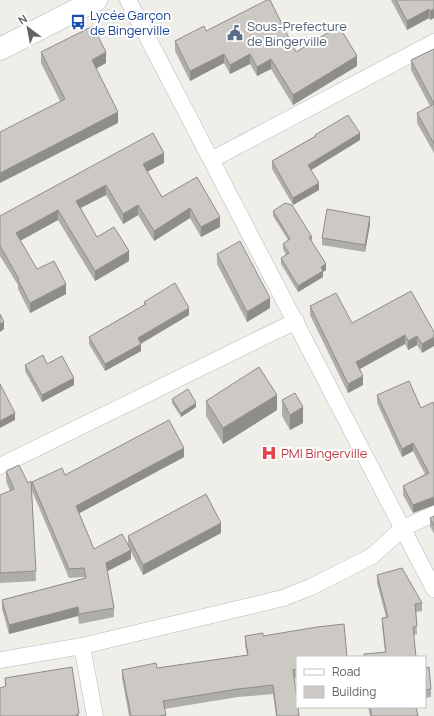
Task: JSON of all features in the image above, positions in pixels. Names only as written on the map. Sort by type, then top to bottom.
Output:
[{"type":"main road","points":[[0,49],[96,0]]},
{"type":"street","points":[[128,0],[434,588]]},
{"type":"street","points":[[211,160],[434,42]]},
{"type":"street","points":[[0,466],[296,321]]},
{"type":"street","points":[[0,660],[82,646],[283,598],[311,588],[372,556],[403,528],[434,514]]},
{"type":"street","points":[[82,646],[95,716]]},
{"type":"building","points":[[267,0],[270,0],[296,52],[339,26],[357,56],[293,95],[271,59],[257,67],[250,54],[230,65],[224,54],[190,71],[175,41],[204,26],[206,31]]},
{"type":"building","points":[[396,0],[434,0],[434,9],[430,11],[429,9],[407,21]]},
{"type":"building","points":[[93,26],[106,52],[92,60],[118,112],[0,173],[0,132],[65,99],[41,52]]},
{"type":"building","points":[[434,49],[434,104],[411,60]]},
{"type":"building","points":[[434,104],[434,144],[417,113]]},
{"type":"building","points":[[348,115],[360,133],[308,165],[319,183],[293,198],[272,161],[316,136],[315,135]]},
{"type":"building","points":[[153,133],[164,153],[143,164],[162,197],[197,177],[220,217],[201,227],[190,208],[154,231],[138,205],[123,214],[106,185],[76,201],[97,237],[114,227],[129,251],[95,271],[58,210],[16,233],[37,269],[54,261],[66,284],[30,303],[18,280],[19,279],[0,246],[0,216]]},
{"type":"building","points":[[285,203],[292,205],[312,237],[309,237],[326,264],[321,267],[323,271],[298,286],[281,258],[289,253],[283,244],[290,239],[273,211]]},
{"type":"building","points":[[327,209],[370,217],[365,245],[322,238]]},
{"type":"building","points":[[240,241],[270,298],[247,312],[217,254]]},
{"type":"building","points":[[175,283],[189,308],[138,338],[141,344],[105,364],[89,337],[146,304],[144,302]]},
{"type":"building","points":[[411,291],[434,332],[434,337],[422,344],[417,336],[408,341],[405,335],[356,362],[363,376],[348,384],[310,306],[336,293],[352,323]]},
{"type":"building","points":[[0,314],[4,322],[0,324]]},
{"type":"building","points":[[43,355],[47,364],[62,356],[74,378],[42,395],[25,365]]},
{"type":"building","points":[[259,367],[277,395],[223,428],[206,401]]},
{"type":"building","points":[[409,381],[421,408],[433,402],[434,406],[434,497],[413,505],[403,486],[429,473],[413,443],[402,449],[377,395]]},
{"type":"building","points":[[0,384],[15,413],[0,421]]},
{"type":"building","points":[[188,389],[196,403],[181,413],[172,399]]},
{"type":"building","points":[[295,393],[303,407],[290,415],[282,400]]},
{"type":"building","points":[[169,420],[184,448],[76,506],[94,549],[122,534],[131,550],[106,563],[114,608],[79,614],[78,607],[9,625],[2,600],[86,578],[84,568],[69,569],[32,482],[62,468],[65,475]]},
{"type":"building","points":[[19,465],[28,483],[31,481],[36,571],[0,573],[0,495],[14,489],[6,471]]},
{"type":"building","points":[[206,494],[221,523],[143,565],[128,536]]},
{"type":"building","points":[[434,516],[434,526],[430,518]]},
{"type":"building","points":[[402,568],[422,603],[415,604],[417,626],[413,627],[416,656],[364,656],[364,654],[386,652],[382,618],[388,617],[377,575]]},
{"type":"building","points":[[344,624],[347,656],[296,656],[296,669],[293,670],[296,692],[296,708],[298,708],[299,716],[277,716],[273,685],[163,701],[166,715],[131,716],[122,670],[156,663],[157,668],[248,655],[245,636],[263,633],[263,636]]},
{"type":"building","points":[[72,667],[79,713],[77,716],[0,716],[0,688],[6,686],[5,678]]},
{"type":"building","points":[[429,667],[431,689],[426,690],[426,668]]},
{"type":"building","points":[[370,708],[416,708],[418,716],[372,716]]},
{"type":"place","name":"Lycée Garçon de Bingerville","points":[[78,22]]},
{"type":"place","name":"Sous-Prefecture de Bingerville","points":[[235,33]]},
{"type":"place","name":"PMI Bingerville","points":[[269,453]]}]
